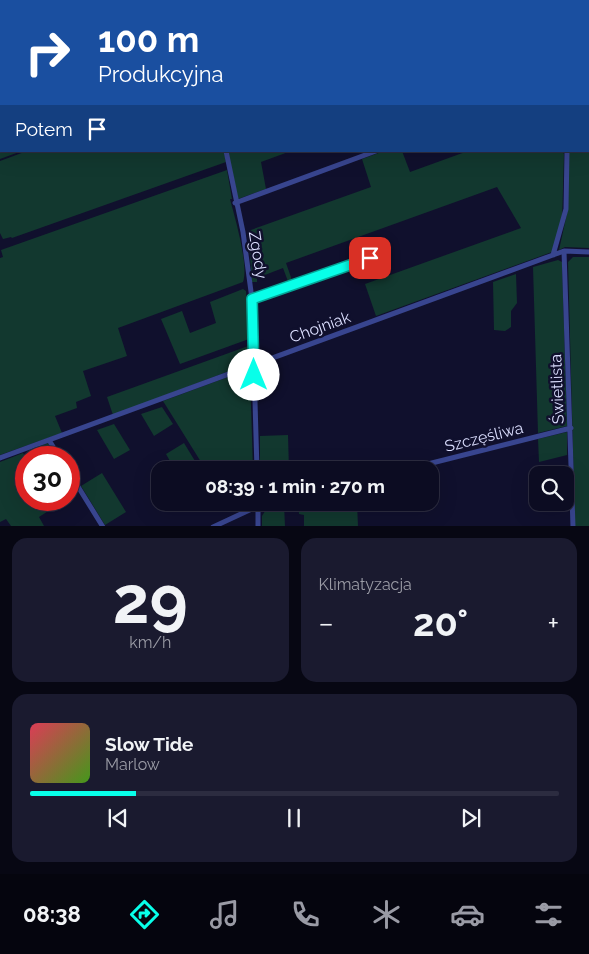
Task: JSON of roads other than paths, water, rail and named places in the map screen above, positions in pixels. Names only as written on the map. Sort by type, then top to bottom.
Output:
[{"type":"street","name":"Zgody","points":[[226,152],[235,202],[243,232],[252,299],[257,461]]},
{"type":"street","points":[[235,202],[373,152]]},
{"type":"street","points":[[553,255],[566,209],[567,152]]},
{"type":"street","points":[[564,251],[589,252]]},
{"type":"street","name":"Chojniak","points":[[0,458],[564,251]]},
{"type":"street","name":"Świetlista","points":[[564,251],[573,526]]},
{"type":"street","points":[[252,299],[370,258]]},
{"type":"street","name":"Szczęśliwa","points":[[439,461],[571,428]]},
{"type":"street","points":[[49,440],[53,446]]},
{"type":"street","points":[[80,489],[103,526]]},
{"type":"street","points":[[213,526],[244,511]]},
{"type":"street","points":[[258,511],[258,526]]}]
